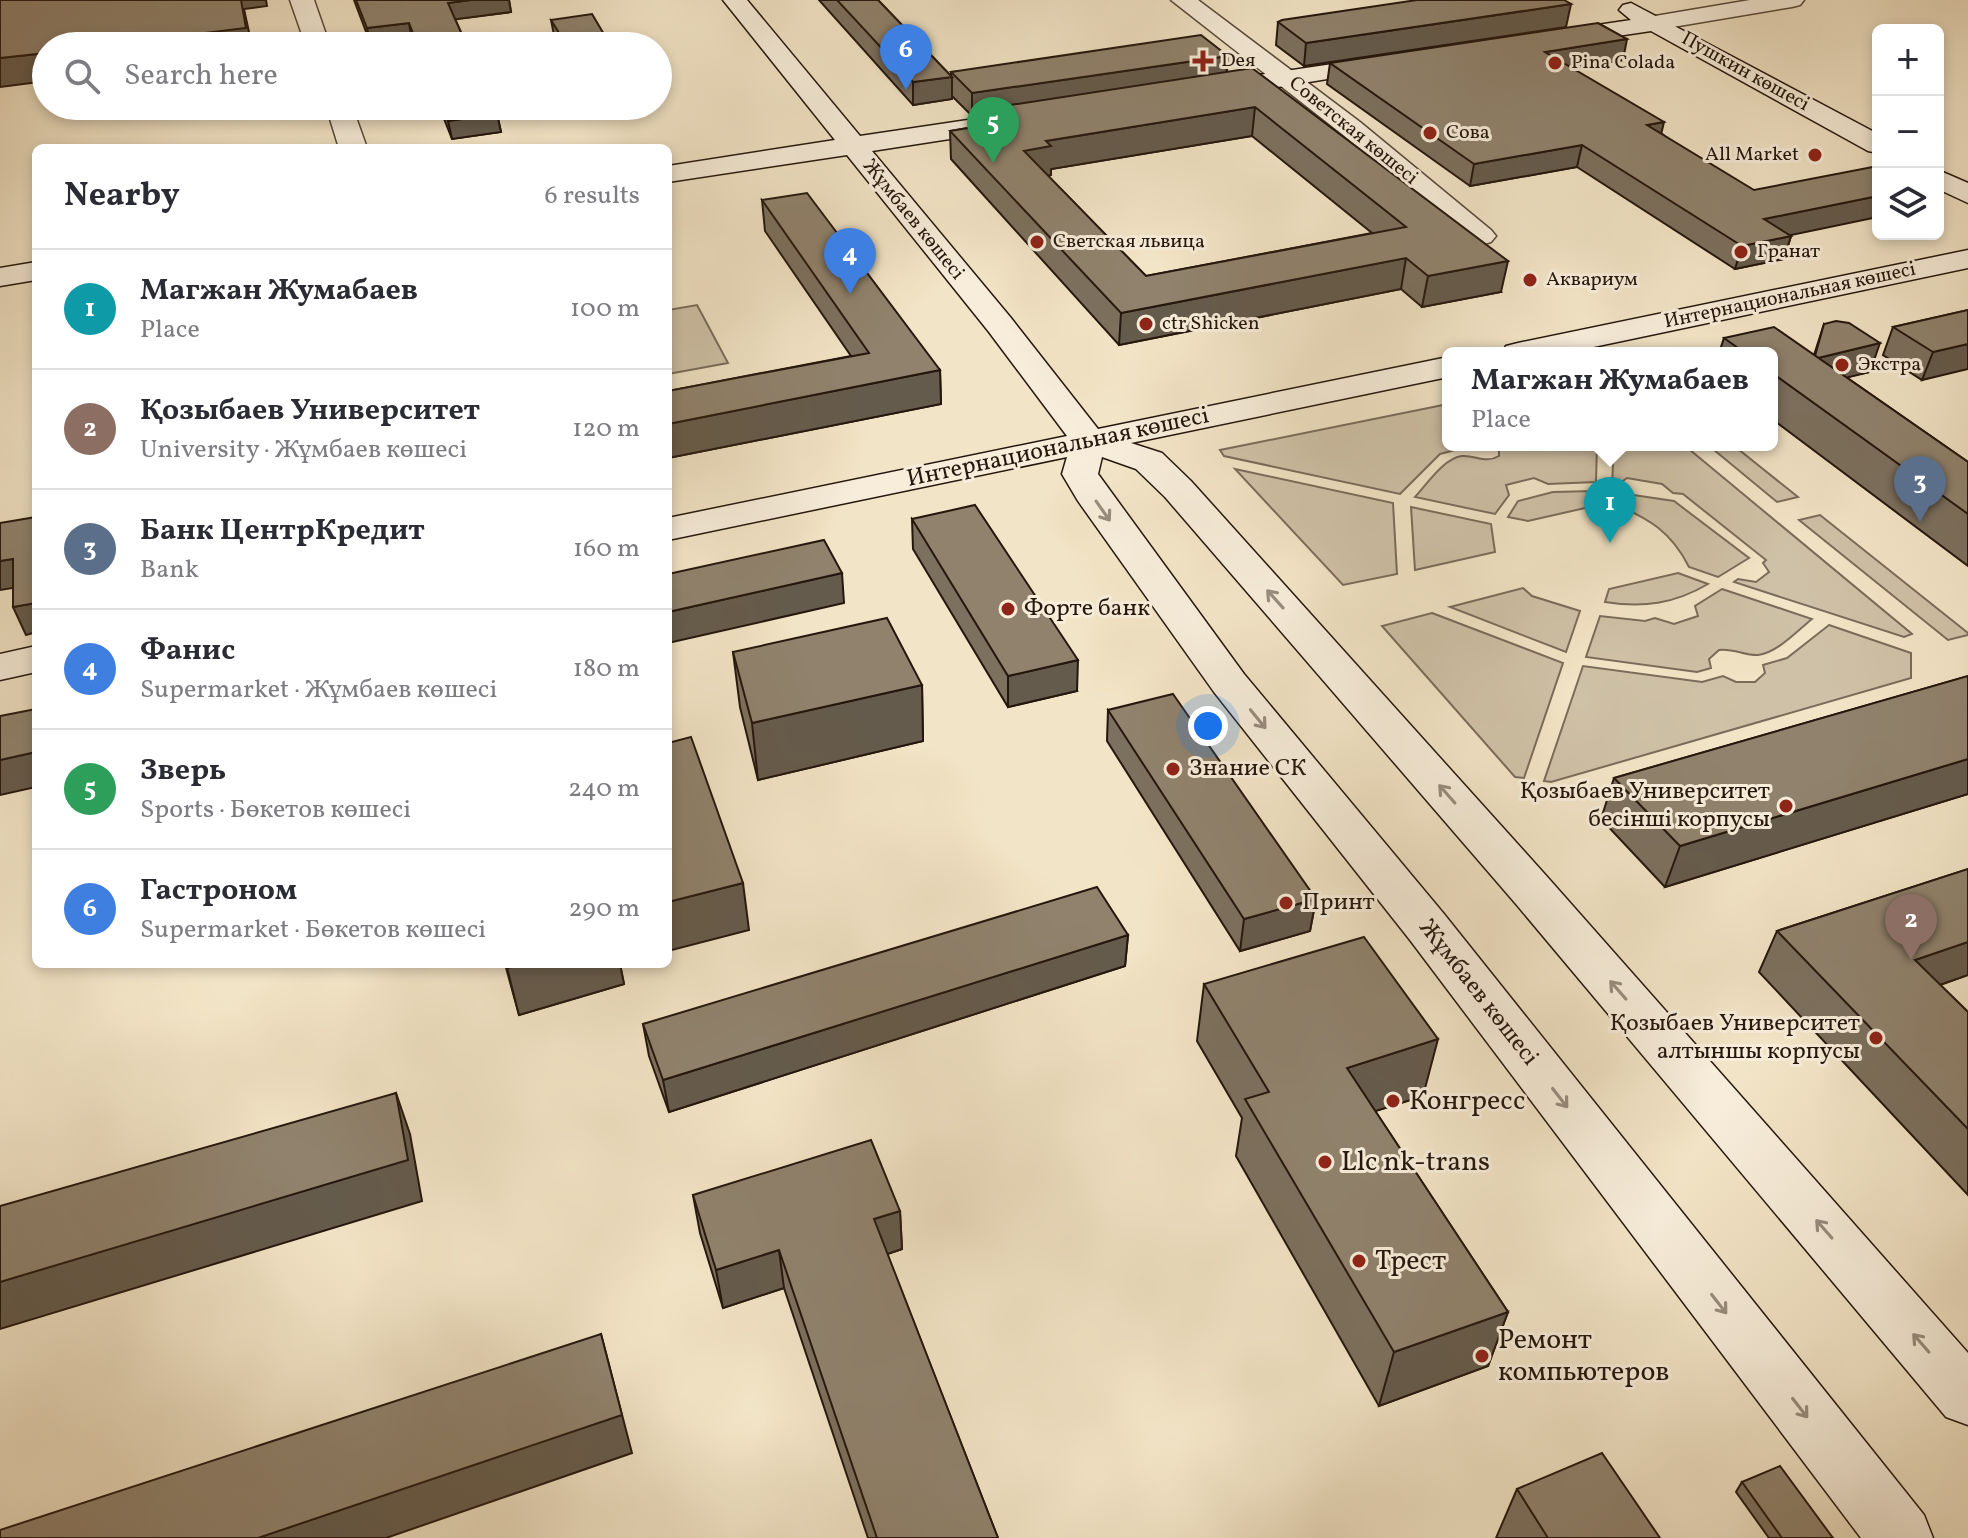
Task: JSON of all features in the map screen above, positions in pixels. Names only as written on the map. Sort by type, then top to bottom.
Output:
[{"type":"street","points":[[302,0],[313,32]]},
{"type":"street","name":"Жұмбаев көшесі","points":[[735,0],[1089,441],[1080,474],[1109,520],[1229,683],[1427,927],[1901,1538]]},
{"type":"street","name":"Советская көшесі","points":[[1183,0],[1288,78],[1481,236]]},
{"type":"street","name":"Пушкин көшесі","points":[[1613,0],[1872,142]]},
{"type":"street","points":[[1525,42],[1792,0]]},
{"type":"street","points":[[1179,95],[1415,59]]},
{"type":"street","points":[[672,173],[1038,117]]},
{"type":"street","points":[[344,120],[352,144]]},
{"type":"street","points":[[1944,181],[1968,194]]},
{"type":"street","name":"Интернациональная көшесі","points":[[1547,347],[1968,259]]},
{"type":"street","points":[[0,277],[32,272]]},
{"type":"street","name":"Интернациональная көшесі","points":[[672,528],[1442,368]]},
{"type":"street","points":[[1089,441],[1149,461],[1178,489],[1533,892],[1968,1397]]},
{"type":"street","points":[[0,667],[32,660]]},
{"type":"shaded area","points":[[697,305],[728,363],[672,373],[672,309]]},
{"type":"shaded area","points":[[1442,405],[1442,451],[1451,451],[1440,454],[1400,494],[1224,456],[1220,450]]},
{"type":"shaded area","points":[[1499,451],[1597,451],[1596,482],[1548,484],[1534,478],[1506,485],[1509,495],[1495,514],[1415,497],[1436,472],[1455,458],[1499,456]]},
{"type":"shaded area","points":[[1614,451],[1691,451],[1912,634],[1904,637],[1734,582],[1738,579],[1756,582],[1769,572],[1763,563],[1766,560],[1683,494],[1673,493],[1662,484],[1627,478],[1616,486],[1612,485]]},
{"type":"shaded area","points":[[1715,451],[1740,451],[1798,497],[1777,502]]},
{"type":"shaded area","points":[[1235,469],[1393,503],[1397,574],[1343,585]]},
{"type":"shaded area","points":[[1594,491],[1594,506],[1528,521],[1508,517],[1518,501],[1553,492]]},
{"type":"shaded area","points":[[1613,492],[1674,501],[1749,558],[1718,577],[1689,567],[1667,535],[1638,515],[1613,503]]},
{"type":"shaded area","points":[[1411,507],[1491,524],[1495,552],[1415,570]]},
{"type":"shaded area","points":[[1820,515],[1968,635],[1948,640],[1799,520]]},
{"type":"shaded area","points":[[1678,573],[1708,584],[1658,603],[1632,605],[1605,602],[1609,589]]},
{"type":"shaded area","points":[[1523,588],[1532,596],[1580,611],[1566,652],[1450,607]]},
{"type":"shaded area","points":[[1722,589],[1812,619],[1772,650],[1753,655],[1719,650],[1709,659],[1711,668],[1697,672],[1586,657],[1600,616],[1645,621],[1655,618],[1674,624],[1698,616],[1695,606]]},
{"type":"shaded area","points":[[1432,613],[1563,663],[1524,778],[1515,777],[1382,626]]},
{"type":"shaded area","points":[[1829,625],[1911,653],[1911,678],[1551,782],[1544,781],[1583,666],[1702,682],[1723,676],[1736,682],[1755,682],[1765,673],[1763,665],[1787,658]]},
{"type":"building","points":[[0,0],[241,0],[246,28],[213,32],[32,32],[32,55],[0,58]]},
{"type":"building","points":[[356,0],[471,0],[448,3],[461,32],[413,32],[409,23],[367,28]]},
{"type":"building","points":[[837,0],[878,0],[952,77],[913,82]]},
{"type":"building","points":[[1417,0],[1564,0],[1571,4],[1306,43],[1278,22]]},
{"type":"building","points":[[592,14],[603,32],[558,32],[551,20]]},
{"type":"building","points":[[1598,23],[1627,39],[1545,52],[1664,122],[1647,125],[1754,190],[1872,167],[1872,197],[1764,219],[1791,236],[1742,246],[1582,145],[1474,164],[1330,63]]},
{"type":"building","points":[[1201,35],[1228,56],[972,93],[951,72]]},
{"type":"building","points":[[1252,68],[1508,261],[1428,276],[1406,258],[1121,313],[950,131],[1005,122],[991,108]],"holes":[[[1255,107],[1406,227],[1146,276],[1024,151],[1051,146],[1046,141]]]},
{"type":"building","points":[[807,193],[940,370],[672,423],[672,390],[869,353],[762,200]]},
{"type":"building","points":[[1968,310],[1968,344],[1933,352],[1893,327]]},
{"type":"building","points":[[1836,321],[1849,323],[1880,343],[1818,358],[1815,356],[1824,324]]},
{"type":"building","points":[[1774,327],[1968,462],[1968,514],[1778,377],[1778,347],[1737,347],[1724,338]]},
{"type":"building","points":[[975,505],[1078,660],[1008,676],[912,519]]},
{"type":"building","points":[[32,518],[32,604],[13,607],[13,559],[0,561],[0,523]]},
{"type":"building","points":[[824,540],[842,573],[672,611],[672,573]]},
{"type":"building","points":[[887,618],[922,685],[752,723],[733,652]]},
{"type":"building","points":[[1968,676],[1968,759],[1680,846],[1614,778]]},
{"type":"building","points":[[1173,694],[1316,899],[1244,919],[1108,710]]},
{"type":"building","points":[[32,710],[32,753],[0,760],[0,716]]},
{"type":"building","points":[[691,737],[743,883],[672,901],[672,742]]},
{"type":"building","points":[[1968,869],[1968,942],[1915,960],[1968,1012],[1968,1129],[1777,931]]},
{"type":"building","points":[[1097,887],[1128,935],[663,1080],[643,1024]]},
{"type":"building","points":[[1364,937],[1438,1039],[1347,1068],[1508,1312],[1394,1352],[1245,1099],[1269,1092],[1204,984]]},
{"type":"building","points":[[396,1093],[408,1160],[0,1282],[0,1206]]},
{"type":"building","points":[[871,1140],[900,1211],[874,1219],[998,1538],[877,1538],[779,1250],[716,1270],[693,1195]]},
{"type":"building","points":[[601,1334],[622,1415],[258,1538],[0,1538],[0,1530]]},
{"type":"building","points":[[1602,1453],[1660,1538],[1548,1538],[1517,1489]]},
{"type":"building","points":[[1780,1466],[1833,1538],[1782,1538],[1742,1482]]},
{"type":"place","name":"Deя","points":[[1203,61]]},
{"type":"place","name":"Pina Colada","points":[[1555,63]]},
{"type":"place","name":"Гастроном","points":[[906,90]]},
{"type":"place","name":"Сова","points":[[1430,133]]},
{"type":"place","name":"All Market","points":[[1815,155]]},
{"type":"place","name":"Зверь","points":[[993,163]]},
{"type":"place","name":"Светская львица","points":[[1037,242]]},
{"type":"place","name":"Гранат","points":[[1741,252]]},
{"type":"place","name":"Аквариум","points":[[1530,280]]},
{"type":"place","name":"Фанис","points":[[850,294]]},
{"type":"place","name":"ctr Shicken","points":[[1146,324]]},
{"type":"place","name":"Экстра","points":[[1842,365]]},
{"type":"place","name":"Банк ЦентрКредит","points":[[1920,522]]},
{"type":"place","name":"Магжан Жумабаев","points":[[1610,543]]},
{"type":"place","name":"Форте банк","points":[[1008,609]]},
{"type":"place","name":"Знание СК","points":[[1173,769]]},
{"type":"place","name":"Қозыбаев Университет бесінші корпусы","points":[[1786,806]]},
{"type":"place","name":"Принт","points":[[1286,903]]},
{"type":"place","name":"Қозыбаев Университет","points":[[1911,960]]},
{"type":"place","name":"Қозыбаев Университет алтыншы корпусы","points":[[1876,1038]]},
{"type":"place","name":"Конгресс","points":[[1393,1101]]},
{"type":"place","name":"Llc nk-trans","points":[[1325,1162]]},
{"type":"place","name":"Трест","points":[[1359,1261]]},
{"type":"place","name":"Ремонт компьютеров","points":[[1482,1356]]}]
